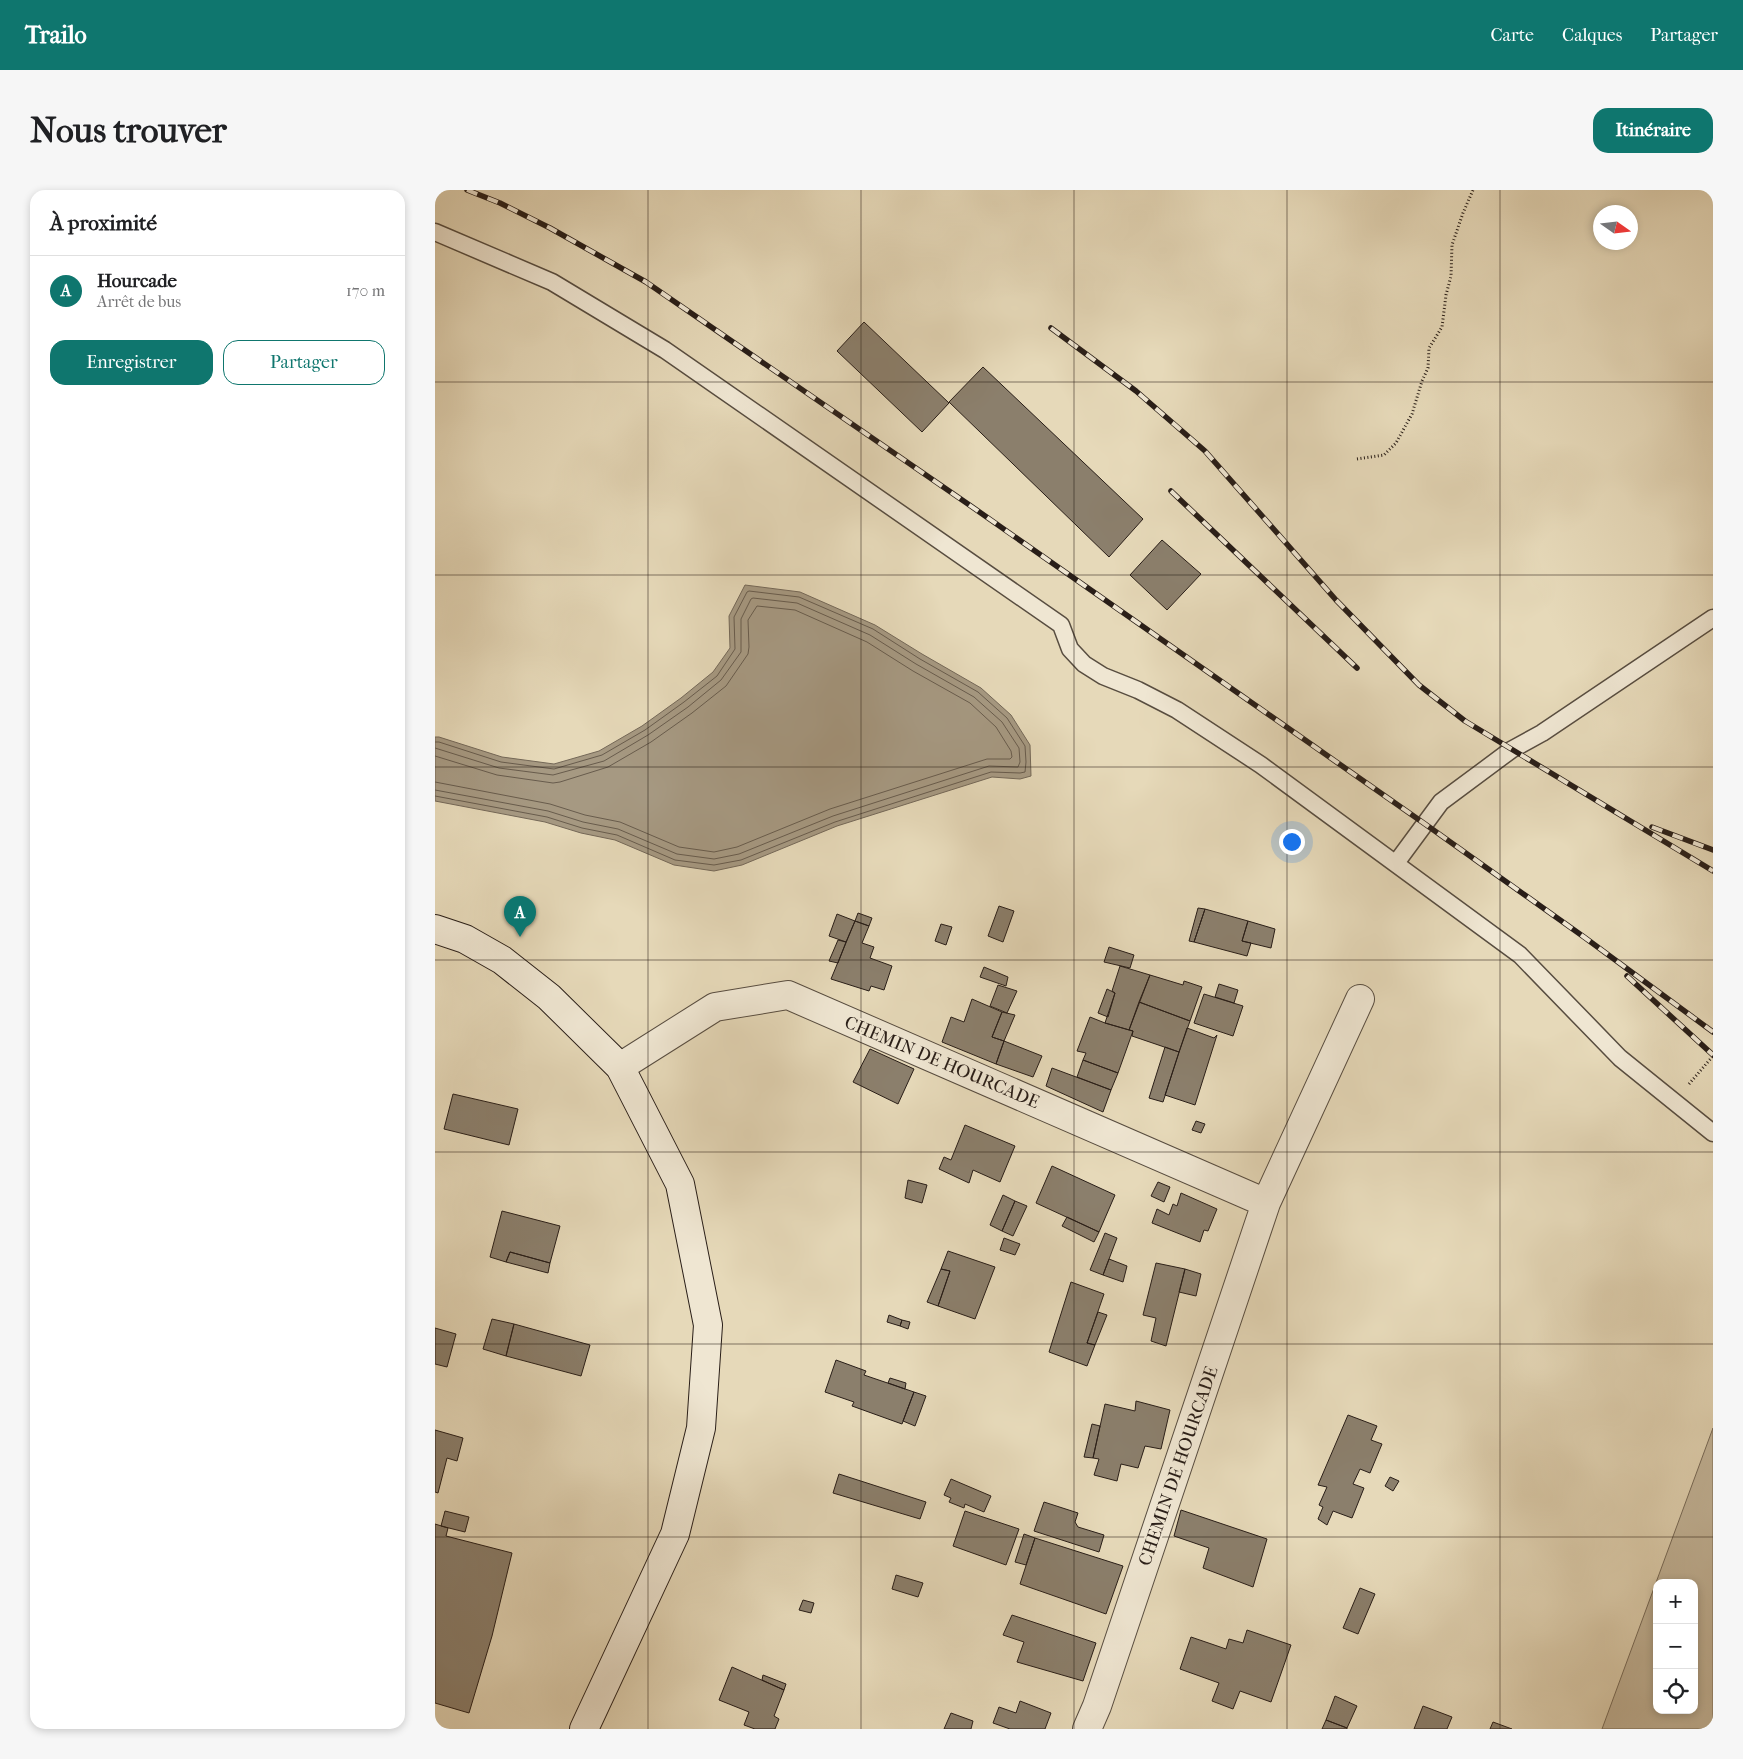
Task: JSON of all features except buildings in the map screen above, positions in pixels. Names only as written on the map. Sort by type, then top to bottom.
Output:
[{"type":"street","points":[[435,929],[465,939],[501,960],[549,997],[620,1067],[680,1184],[708,1325],[701,1428],[675,1534],[583,1729]]},
{"type":"street","name":"CHEMIN DE HOURCADE","points":[[620,1067],[715,1007],[788,996],[1266,1203]]},
{"type":"street","name":"CHEMIN DE HOURCADE","points":[[1087,1729],[1100,1697],[1266,1203],[1359,999]]},
{"type":"lane","points":[[435,232],[551,282],[665,350],[1061,626],[1070,649],[1084,664],[1103,676],[1138,690],[1184,715],[1261,765],[1520,955],[1620,1058],[1713,1133]]},
{"type":"lane","points":[[1397,863],[1441,802],[1511,750],[1542,733],[1713,618]]},
{"type":"path","points":[[1357,460],[1384,455],[1396,443],[1412,414],[1428,368],[1429,348],[1442,327],[1446,295],[1451,276],[1451,245],[1473,190]]},
{"type":"path","points":[[1674,1102],[1713,1056]]},
{"type":"shaded area","points":[[1713,1428],[1713,1729],[1602,1729],[1653,1591],[1653,1714],[1698,1714],[1698,1579],[1657,1579]]},
{"type":"water","points":[[745,585],[800,592],[875,625],[981,688],[1011,715],[1030,745],[1031,776],[1020,779],[992,777],[837,826],[742,865],[714,871],[674,865],[615,840],[581,833],[545,822],[435,801],[435,737],[502,757],[554,764],[599,751],[642,726],[713,672],[730,648],[729,616]]},
{"type":"railway","points":[[467,190],[500,203],[550,228],[646,282],[968,504],[1425,824],[1713,1032]]},
{"type":"railway","points":[[1051,328],[1136,391],[1205,451],[1336,600],[1419,685],[1465,721],[1713,871]]},
{"type":"railway","points":[[1171,491],[1357,668]]},
{"type":"railway","points":[[1652,827],[1713,850]]},
{"type":"railway","points":[[1627,976],[1713,1055]]},
{"type":"place","name":"Hourcade","points":[[520,937]]}]
